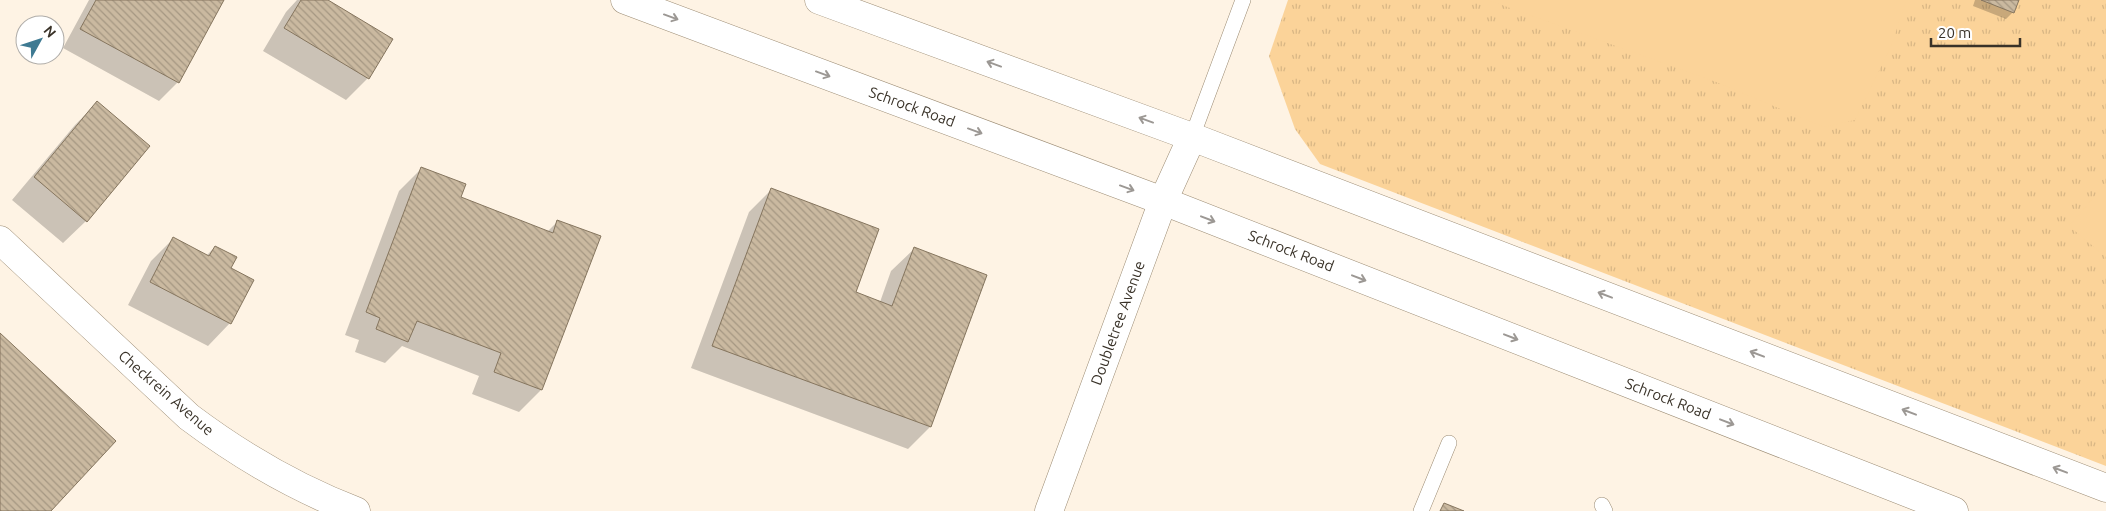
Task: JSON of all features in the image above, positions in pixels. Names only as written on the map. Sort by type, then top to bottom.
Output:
[{"type":"main road","name":"Schrock Road","points":[[625,0],[1163,201],[1914,504],[1954,511]]},
{"type":"main road","points":[[819,0],[1192,137],[2106,488]]},
{"type":"main road","name":"Doubletree Avenue","points":[[1049,511],[1163,201],[1192,137]]},
{"type":"main road","name":"Checkrein Avenue","points":[[0,240],[189,417],[264,469],[298,487],[356,511]]},
{"type":"lane","points":[[1192,137],[1243,0]]},
{"type":"lane","points":[[1421,511],[1449,443]]},
{"type":"green space","points":[[1288,0],[2106,0],[2106,466],[1320,164],[1295,129],[1269,56]]},
{"type":"green space","points":[[1488,0],[1906,0],[1892,44],[1855,120],[1824,127],[1716,82]]},
{"type":"green space","points":[[2106,183],[2106,257],[2069,226]]},
{"type":"building","points":[[96,0],[224,0],[179,83],[80,29]]},
{"type":"building","points":[[301,0],[328,0],[393,39],[369,79],[284,28]]},
{"type":"building","points":[[1981,0],[2019,0],[2014,13]]},
{"type":"building","points":[[97,101],[150,146],[87,222],[34,177]]},
{"type":"building","points":[[421,167],[466,184],[461,197],[553,233],[557,220],[601,236],[542,390],[494,372],[501,353],[417,321],[408,342],[376,329],[380,318],[366,312]]},
{"type":"building","points":[[771,188],[879,229],[856,292],[892,306],[914,247],[987,275],[931,427],[712,346]]},
{"type":"building","points":[[173,237],[209,256],[215,246],[237,257],[231,268],[254,280],[231,324],[150,282]]},
{"type":"building","points":[[0,333],[116,441],[51,511],[0,511]]},
{"type":"building","points":[[1444,503],[1464,511],[1440,511]]}]
